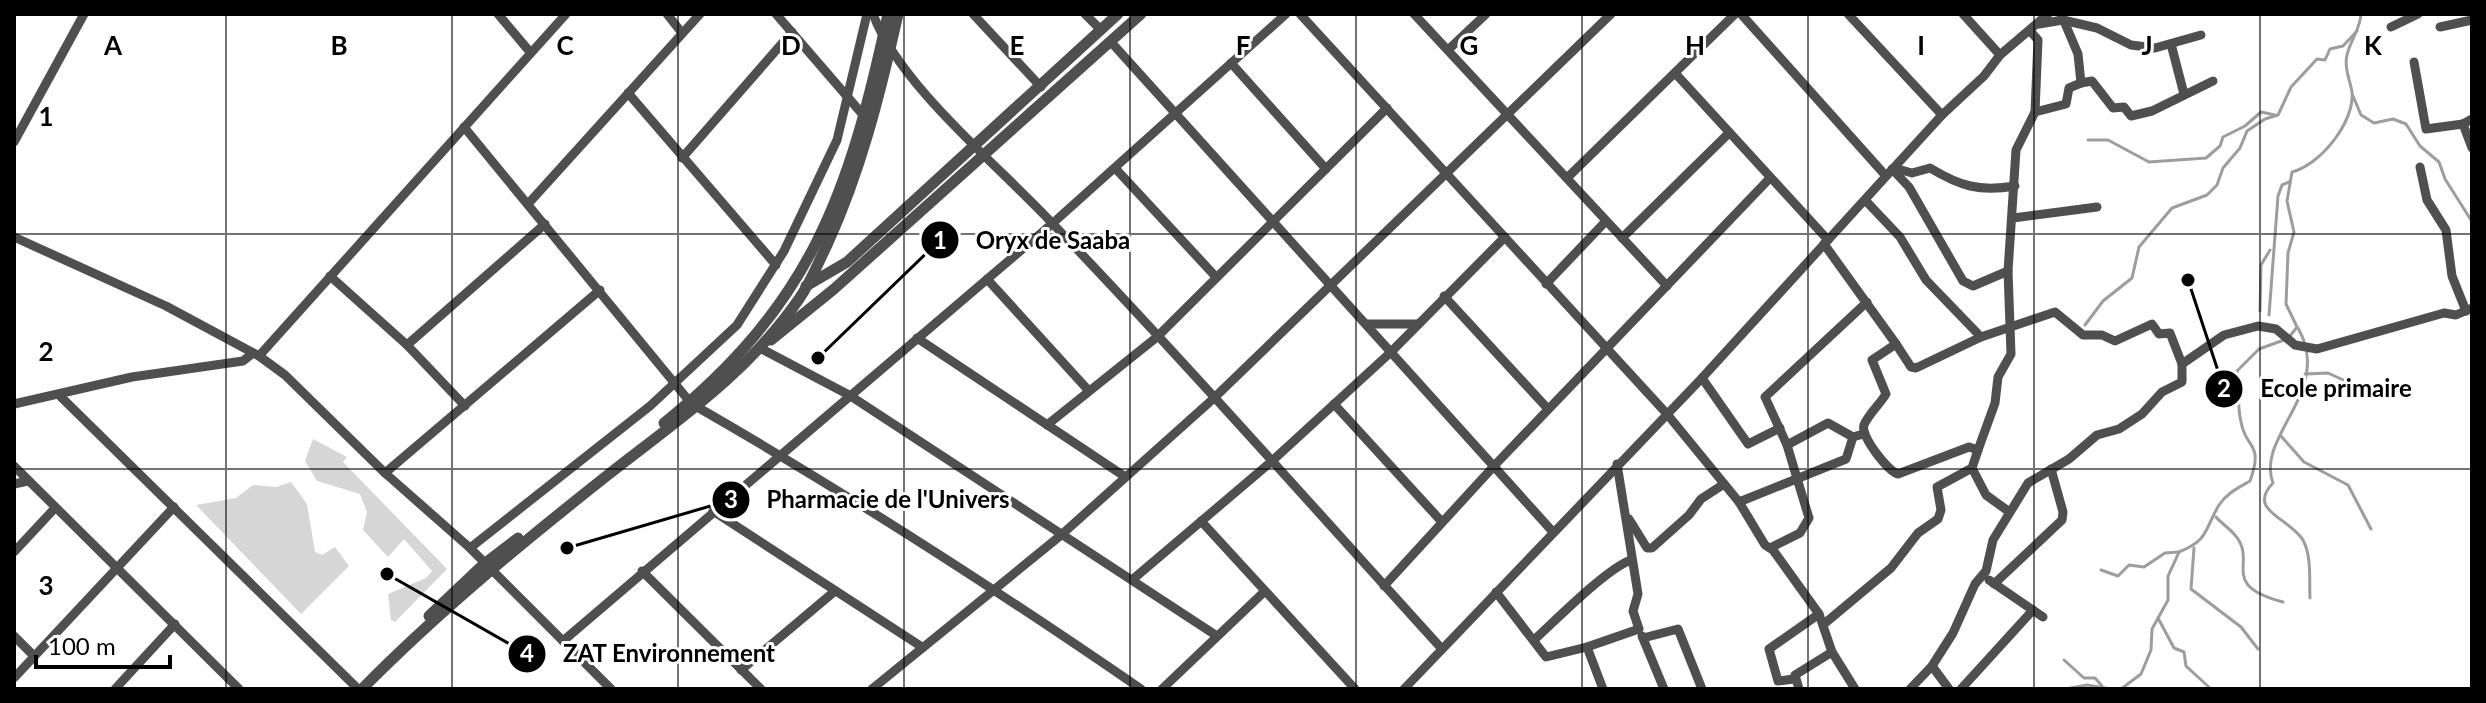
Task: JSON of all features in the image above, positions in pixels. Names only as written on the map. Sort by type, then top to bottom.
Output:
[{"type":"street","points":[[14,142],[84,14]]},
{"type":"street","points":[[498,14],[530,52]]},
{"type":"street","points":[[14,404],[132,377],[243,361],[256,354],[566,14]]},
{"type":"street","points":[[667,14],[682,33]]},
{"type":"street","points":[[528,204],[700,14]]},
{"type":"street","points":[[776,14],[864,116]]},
{"type":"street","points":[[870,14],[890,52],[979,149],[1053,223],[1442,649]]},
{"type":"street","points":[[470,548],[677,383],[737,325],[776,265],[837,140],[870,14]]},
{"type":"street","points":[[694,405],[757,336],[795,282],[835,208],[864,116],[888,14]]},
{"type":"street","points":[[760,348],[807,286],[860,166],[898,14]]},
{"type":"street","points":[[973,14],[1041,87]]},
{"type":"street","points":[[1085,14],[1101,30]]},
{"type":"street","points":[[59,395],[357,688],[488,567],[694,405],[834,289],[1118,14]]},
{"type":"street","points":[[795,282],[807,286],[847,262],[1141,14]]},
{"type":"street","points":[[563,641],[1053,223],[1286,14]]},
{"type":"street","points":[[1300,14],[1667,414],[1739,502],[1819,614],[1832,652],[1855,689]]},
{"type":"street","points":[[1414,14],[1667,286]]},
{"type":"street","points":[[1448,50],[1486,14]]},
{"type":"street","points":[[872,689],[991,589],[1060,536],[1213,399],[1611,14]]},
{"type":"street","points":[[1567,178],[1738,14],[1909,187],[1963,281],[1973,286],[2008,271]]},
{"type":"street","points":[[1848,14],[1942,115]]},
{"type":"street","points":[[1963,14],[2000,55]]},
{"type":"street","points":[[1408,687],[1702,378],[1942,115],[1984,76],[2000,55],[2031,32],[2048,14]]},
{"type":"street","points":[[2391,27],[2418,14]]},
{"type":"street","points":[[2039,24],[2062,17],[2097,28],[2131,45],[2171,44],[2201,35]]},
{"type":"street","points":[[2062,17],[2078,54],[2081,83]]},
{"type":"street","points":[[2440,27],[2472,20]]},
{"type":"street","points":[[682,158],[792,32]]},
{"type":"street","points":[[1824,624],[1891,568],[1918,533],[1938,519],[1941,510],[1937,487],[1972,468],[1995,403],[1998,377],[2011,354],[2008,271],[2017,143],[2035,112],[2038,44],[2031,32]]},
{"type":"street","points":[[1111,42],[1553,532]]},
{"type":"street","points":[[2171,44],[2184,94]]},
{"type":"street","points":[[2414,62],[2426,129],[2468,121],[2472,148]]},
{"type":"street","points":[[1231,63],[1326,169]]},
{"type":"street","points":[[1675,73],[1826,242],[1911,367],[1916,368],[1981,337],[2055,312],[2083,335],[2102,335],[2119,342],[2152,324],[2159,334],[2170,333],[2182,364],[2182,382],[2162,392],[2153,405],[2119,429],[2097,435],[2069,459],[2028,483],[1993,540],[1983,575],[1975,584],[1953,633],[1932,666],[1910,689]]},
{"type":"street","points":[[2035,112],[2066,104],[2069,88],[2092,81],[2113,108],[2124,107],[2131,116],[2213,81]]},
{"type":"street","points":[[628,93],[776,265]]},
{"type":"street","points":[[1047,425],[1157,337],[1387,108]]},
{"type":"street","points":[[464,127],[694,405],[991,589],[1141,689]]},
{"type":"street","points":[[1622,238],[1729,133]]},
{"type":"street","points":[[2182,364],[2224,335],[2258,326],[2276,329],[2295,345],[2317,349],[2444,313],[2456,315],[2469,309],[2452,276],[2446,230],[2427,200],[2420,167]]},
{"type":"street","points":[[1115,168],[1216,277]]},
{"type":"street","points":[[1891,171],[1912,173],[1930,168],[1944,179],[1977,188],[2015,186]]},
{"type":"street","points":[[1384,586],[1494,466],[1770,178]]},
{"type":"street","points":[[1865,200],[1900,237],[1926,280],[1981,337]]},
{"type":"street","points":[[2013,218],[2097,207]]},
{"type":"street","points":[[1546,284],[1606,221]]},
{"type":"street","points":[[407,345],[545,224]]},
{"type":"street","points":[[14,237],[166,306],[256,354],[285,375],[385,473],[470,548],[611,689]]},
{"type":"street","points":[[1132,580],[1271,462],[1391,352],[1505,237]]},
{"type":"street","points":[[330,276],[407,345],[465,406]]},
{"type":"street","points":[[987,279],[1089,391]]},
{"type":"street","points":[[385,473],[600,290]]},
{"type":"street","points":[[1444,296],[1548,409]]},
{"type":"street","points":[[1770,548],[1807,525],[1799,478],[1765,397],[1867,302]]},
{"type":"street","points":[[1366,324],[1418,324]]},
{"type":"street","points":[[917,338],[1124,476]]},
{"type":"street","points":[[1739,502],[1846,459],[1863,426],[1886,394],[1872,360],[1896,344]]},
{"type":"street","points":[[760,348],[849,395],[1217,636]]},
{"type":"street","points":[[1702,378],[1748,444],[1780,428]]},
{"type":"street","points":[[1334,404],[1442,522]]},
{"type":"street","points":[[1787,445],[1828,423],[1858,435],[1888,470],[1898,474],[1969,447],[1978,450]]},
{"type":"street","points":[[1617,464],[1638,594],[1633,611],[1664,689]]},
{"type":"street","points":[[14,466],[175,624],[233,686]]},
{"type":"street","points":[[1972,468],[1986,495],[2008,511]]},
{"type":"street","points":[[1994,584],[2062,520],[2063,512],[2051,469]]},
{"type":"street","points":[[14,484],[28,481]]},
{"type":"street","points":[[1625,513],[1647,548],[1652,548],[1679,526],[1701,499],[1724,484]]},
{"type":"street","points":[[14,678],[174,507]]},
{"type":"street","points":[[14,552],[55,508]]},
{"type":"street","points":[[713,511],[922,647]]},
{"type":"street","points":[[1201,521],[1355,689]]},
{"type":"street","points":[[1534,640],[1589,593],[1609,570],[1631,560]]},
{"type":"street","points":[[642,571],[761,689]]},
{"type":"street","points":[[1983,575],[2043,617]]},
{"type":"street","points":[[741,670],[835,591]]},
{"type":"street","points":[[1162,689],[1265,591]]},
{"type":"street","points":[[1496,592],[1547,658],[1677,628],[1702,689]]},
{"type":"street","points":[[1961,689],[2033,610]]},
{"type":"street","points":[[1819,614],[1769,649],[1778,681],[1797,684],[1798,672],[1832,652]]},
{"type":"street","points":[[115,689],[175,624]]},
{"type":"street","points":[[14,636],[34,656]]},
{"type":"street","points":[[1587,647],[1603,689]]},
{"type":"street","points":[[1932,666],[1949,689]]},
{"type":"shaded area","points":[[313,439],[347,457],[343,462],[447,569],[395,622],[391,620],[388,594],[426,578],[432,571],[404,539],[388,557],[363,530],[367,512],[360,494],[317,481],[305,461]]},
{"type":"shaded area","points":[[291,482],[307,504],[315,552],[322,555],[335,547],[349,566],[301,614],[196,505],[236,498],[253,485],[276,487]]},
{"type":"waterway","points":[[2290,336],[2297,327],[2286,304],[2288,253],[2294,232],[2287,201],[2292,172],[2303,168],[2324,152],[2348,116],[2352,92],[2346,60],[2361,14]]},
{"type":"waterway","points":[[2085,325],[2103,301],[2132,278],[2139,247],[2172,208],[2207,195],[2217,185],[2223,168],[2240,148],[2247,131],[2265,119],[2278,115],[2291,87],[2317,59],[2325,60],[2330,49],[2343,46],[2357,31]]},
{"type":"waterway","points":[[2353,96],[2361,115],[2374,123],[2393,119],[2406,124],[2420,146],[2439,162],[2445,179],[2471,220]]},
{"type":"waterway","points":[[2088,140],[2108,140],[2149,162],[2206,158],[2220,146],[2223,137],[2245,126],[2261,112],[2275,115]]},
{"type":"waterway","points":[[2269,315],[2278,196],[2282,185],[2289,182]]},
{"type":"waterway","points":[[2260,311],[2261,265],[2270,250]]},
{"type":"waterway","points":[[2298,328],[2307,351],[2307,372],[2301,392],[2274,448],[2270,465],[2273,483],[2264,501],[2267,508],[2303,540],[2309,561],[2310,598]]},
{"type":"waterway","points":[[2121,689],[2141,674],[2151,650],[2152,629],[2168,600],[2168,576],[2179,552],[2196,543],[2222,501],[2250,481],[2255,453],[2241,422],[2237,371],[2259,349],[2284,340]]},
{"type":"waterway","points":[[2305,374],[2328,373],[2365,390]]},
{"type":"waterway","points":[[2281,436],[2304,462],[2348,485],[2371,529]]},
{"type":"waterway","points":[[2216,517],[2241,544],[2243,572],[2251,588],[2283,602]]},
{"type":"waterway","points":[[2194,548],[2191,589],[2241,627],[2258,649]]},
{"type":"waterway","points":[[2101,570],[2118,576],[2129,565],[2144,567],[2165,553],[2178,552]]},
{"type":"waterway","points":[[2158,618],[2174,648],[2184,652],[2186,666],[2211,689]]},
{"type":"waterway","points":[[2064,660],[2084,678],[2095,678],[2102,686]]},
{"type":"waterway","points":[[2065,689],[2087,685],[2111,689]]},
{"type":"place","name":"Ecole primaire","points":[[2188,280]]},
{"type":"place","name":"Oryx de Saaba","points":[[818,358]]},
{"type":"place","name":"Pharmacie de l'Univers","points":[[567,548]]},
{"type":"place","name":"ZAT Environnement","points":[[387,574]]}]
